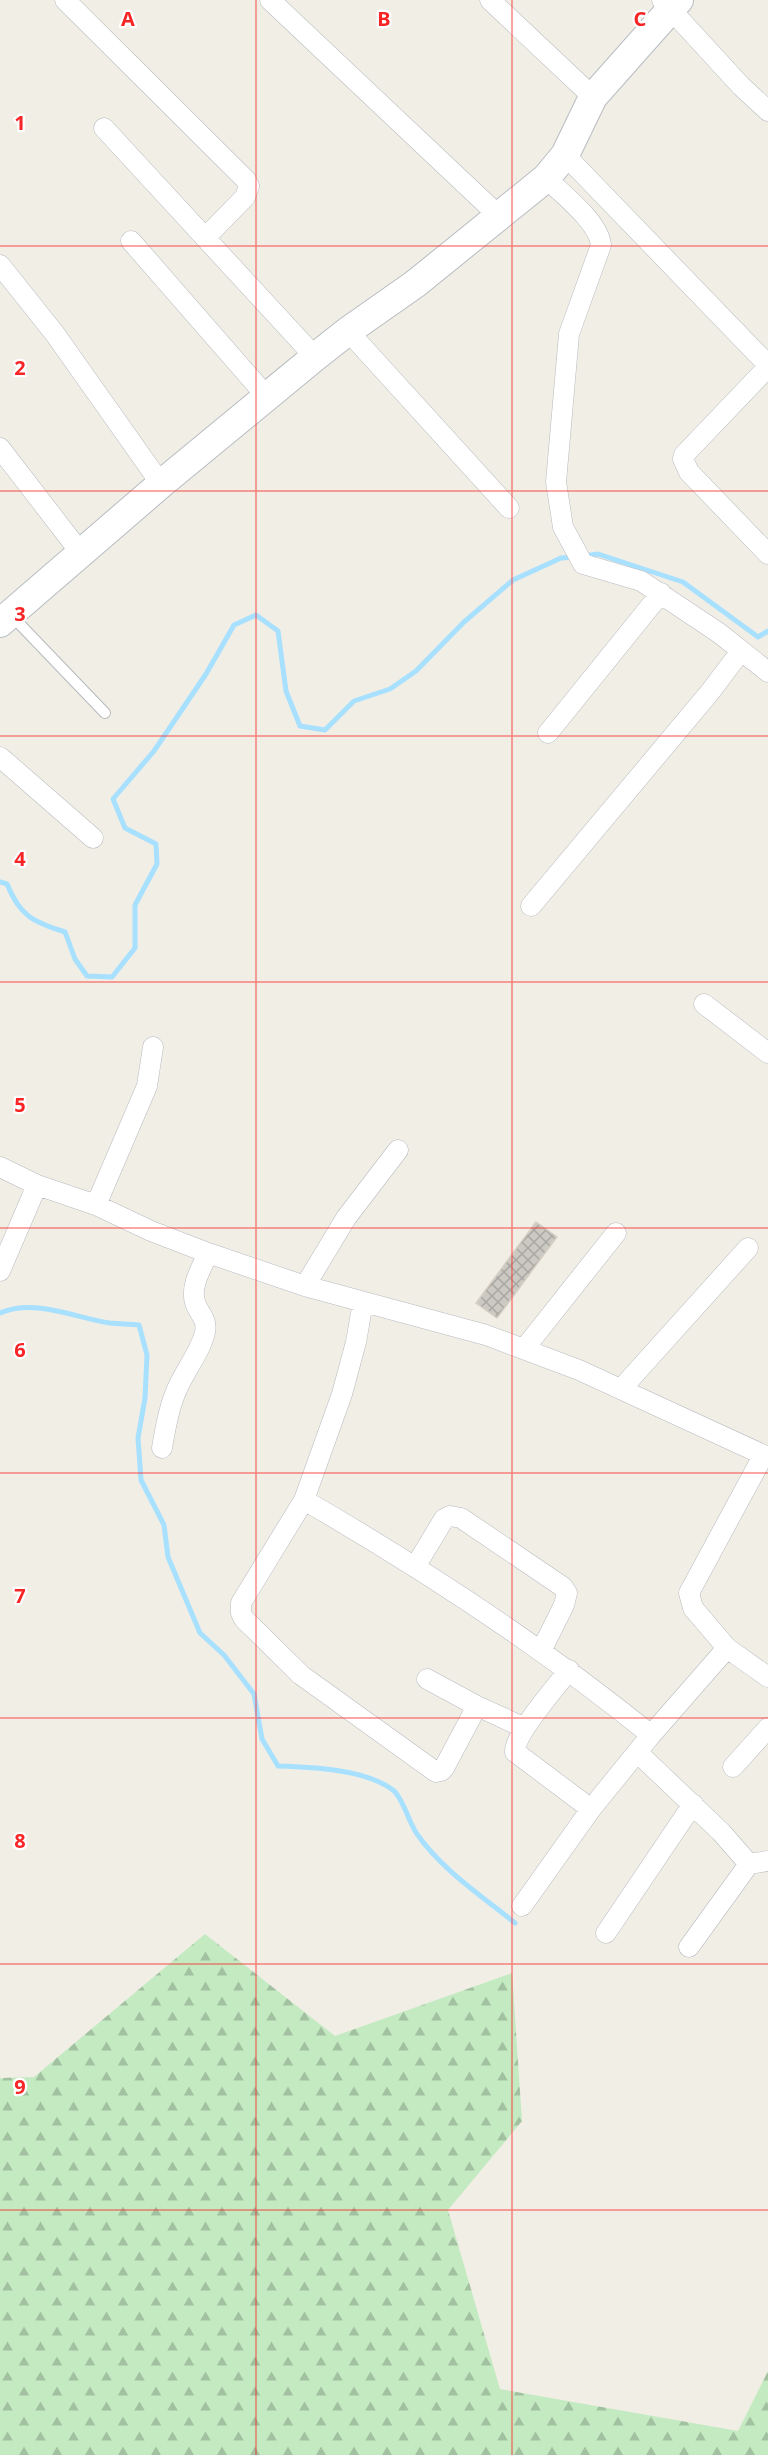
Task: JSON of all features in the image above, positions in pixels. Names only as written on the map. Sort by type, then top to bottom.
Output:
[{"type":"main road","points":[[4,617],[160,484],[315,357],[415,284],[546,178],[565,155],[593,97],[670,3]]},
{"type":"street","points":[[65,0],[246,180],[249,186],[245,197],[206,237]]},
{"type":"street","points":[[270,0],[500,217]]},
{"type":"street","points":[[490,0],[593,97]]},
{"type":"street","points":[[670,3],[741,86],[768,111]]},
{"type":"street","points":[[104,128],[315,357]]},
{"type":"street","points":[[565,155],[768,366],[684,455],[683,459],[689,472],[768,554]]},
{"type":"street","points":[[546,178],[583,214],[597,232],[601,245],[570,334],[556,482],[563,527],[575,553],[583,564],[641,581],[661,593],[768,672]]},
{"type":"street","points":[[131,241],[267,397]]},
{"type":"street","points":[[0,265],[55,334],[160,484]]},
{"type":"street","points":[[348,331],[509,508]]},
{"type":"street","points":[[0,448],[80,552]]},
{"type":"street","points":[[548,733],[661,593]]},
{"type":"street","points":[[531,906],[710,692],[741,651]]},
{"type":"street","points":[[0,757],[93,838]]},
{"type":"street","points":[[704,1004],[768,1053]]},
{"type":"street","points":[[96,1205],[147,1086],[153,1047]]},
{"type":"street","points":[[305,1286],[346,1218],[398,1150]]},
{"type":"street","points":[[0,1167],[37,1185],[96,1205],[151,1231],[208,1253],[305,1286],[486,1335],[524,1349],[621,1388],[766,1456],[689,1593],[693,1608],[727,1648],[768,1677]]},
{"type":"street","points":[[0,1271],[6,1242],[37,1185]]},
{"type":"street","points":[[524,1349],[616,1233]]},
{"type":"street","points":[[621,1388],[748,1248]]},
{"type":"street","points":[[162,1448],[168,1412],[175,1392],[205,1333],[206,1322],[195,1303],[194,1296],[196,1282],[208,1253]]},
{"type":"street","points":[[363,1302],[356,1342],[342,1394],[304,1500],[241,1604],[241,1613],[244,1619],[301,1675],[436,1772],[444,1768],[477,1706]]},
{"type":"street","points":[[304,1500],[415,1566],[541,1651],[569,1670],[651,1735]]},
{"type":"street","points":[[415,1566],[444,1519],[450,1516],[461,1518],[563,1587],[567,1593],[564,1605],[541,1651]]},
{"type":"street","points":[[522,1906],[591,1809],[651,1735],[727,1648]]},
{"type":"street","points":[[569,1670],[525,1728],[515,1745],[516,1755],[591,1809]]},
{"type":"street","points":[[427,1679],[525,1728]]},
{"type":"street","points":[[733,1767],[768,1728]]},
{"type":"street","points":[[638,1753],[759,1863],[689,1947]]},
{"type":"street","points":[[606,1933],[693,1804]]},
{"type":"lane","points":[[4,617],[105,713]]},
{"type":"green space","points":[[205,1934],[335,2036],[512,1973],[522,2121],[448,2210],[500,2389],[738,2431],[768,2371],[768,2455],[0,2455],[0,2078],[34,2077]]},
{"type":"building","points":[[536,1222],[557,1237],[497,1318],[476,1303]]},
{"type":"waterway","points":[[584,556],[598,554],[683,582],[758,637],[768,631]]},
{"type":"waterway","points":[[0,882],[7,884],[17,904],[29,916],[44,925],[65,932],[75,959],[87,976],[112,977],[135,948],[135,905],[157,864],[156,844],[125,828],[113,799],[154,751],[206,674],[234,625],[256,615],[278,631],[286,691],[300,726],[325,730],[354,701],[390,689],[416,671],[464,622],[513,580],[561,558],[575,557]]},
{"type":"waterway","points":[[0,1313],[13,1309],[41,1308],[97,1321],[139,1325],[147,1355],[145,1398],[138,1438],[141,1480],[164,1525],[168,1557],[200,1633],[224,1655],[254,1694],[262,1739],[278,1766],[322,1768],[353,1773],[393,1790],[400,1799],[417,1834],[438,1859],[515,1923]]}]
